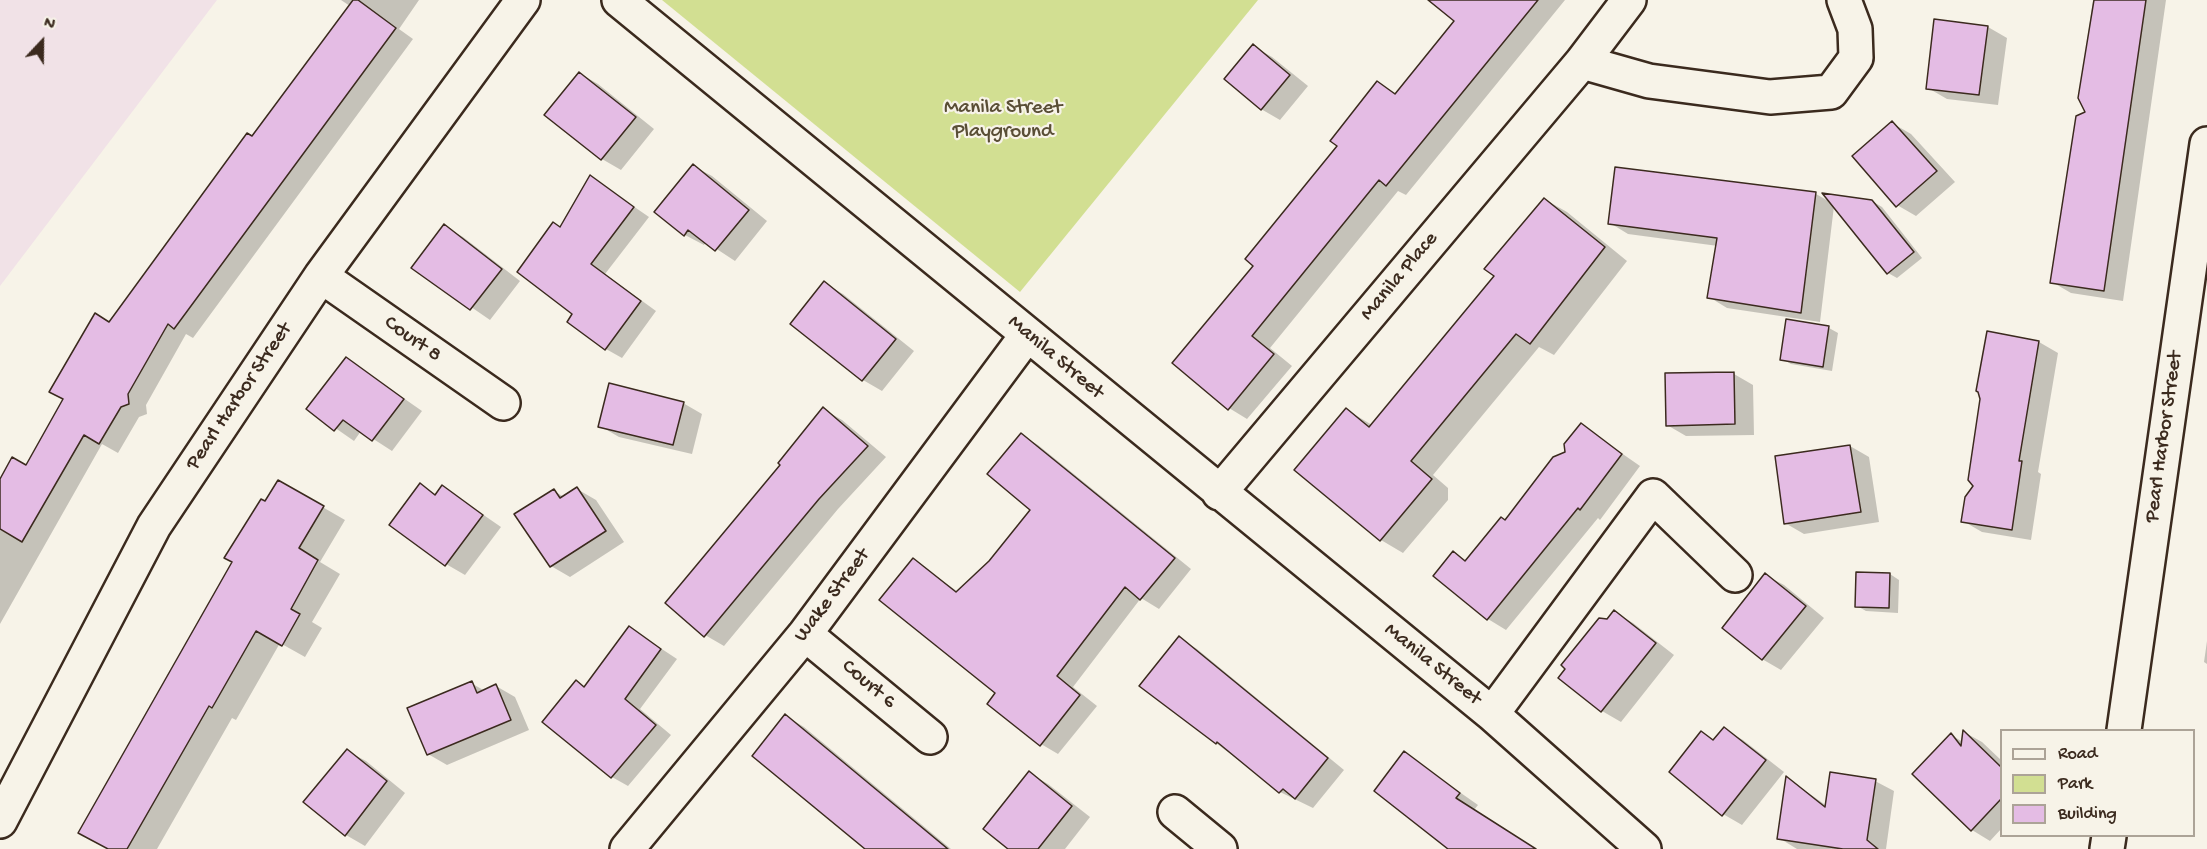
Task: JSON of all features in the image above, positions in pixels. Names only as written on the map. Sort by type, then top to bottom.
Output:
[{"type":"street","name":"Pearl Harbor Street","points":[[0,821],[154,526],[321,276],[523,0]]},
{"type":"street","name":"Manila Street","points":[[619,0],[1492,714],[1644,849]]},
{"type":"street","name":"Manila Place","points":[[1219,493],[1582,62],[1629,0]]},
{"type":"street","points":[[1582,62],[1649,81],[1770,96],[1831,92],[1856,58],[1855,29],[1845,0]]},
{"type":"street","name":"Pearl Harbor Street","points":[[2124,729],[2207,144]]},
{"type":"street","name":"Court 8","points":[[321,276],[503,403]]},
{"type":"street","name":"Wake Street","points":[[627,849],[805,634],[1027,335]]},
{"type":"street","name":"Manila Street","points":[[1492,714],[1653,496],[1735,575]]},
{"type":"street","name":"Court 6","points":[[805,634],[930,737]]},
{"type":"street","points":[[1175,812],[1220,849]]},
{"type":"shaded area","points":[[0,0],[217,0],[0,286]]},
{"type":"green space","name":"Manila Street Playground","points":[[662,0],[1258,0],[1020,292]]},
{"type":"building","points":[[353,0],[358,0],[396,28],[174,329],[168,324],[128,394],[129,404],[121,407],[99,444],[84,435],[22,542],[0,529],[0,479],[12,457],[26,465],[63,399],[49,392],[95,313],[109,322],[247,133],[252,136]]},
{"type":"building","points":[[1428,0],[1538,0],[1386,186],[1379,180],[1252,336],[1274,354],[1228,410],[1172,363],[1253,266],[1245,259],[1337,146],[1330,141],[1377,81],[1395,94],[1454,21]]},
{"type":"building","points":[[2094,0],[2146,0],[2104,291],[2050,283],[2076,116],[2085,112],[2078,98]]},
{"type":"building","points":[[1934,19],[1988,26],[1979,95],[1926,89]]},
{"type":"building","points":[[1253,44],[1290,75],[1261,110],[1224,79]]},
{"type":"building","points":[[579,72],[636,117],[601,160],[544,115]]},
{"type":"building","points":[[1892,121],[1937,171],[1896,207],[1852,156]]},
{"type":"building","points":[[693,164],[749,210],[715,251],[688,230],[684,236],[654,212]]},
{"type":"building","points":[[1615,167],[1816,192],[1801,313],[1707,298],[1717,238],[1608,224]]},
{"type":"building","points":[[590,175],[634,207],[591,264],[641,301],[605,350],[567,322],[572,314],[517,272],[553,222],[560,227]]},
{"type":"building","points":[[1822,193],[1872,200],[1914,252],[1887,274]]},
{"type":"building","points":[[1544,198],[1605,247],[1530,344],[1516,334],[1411,461],[1432,479],[1380,541],[1294,470],[1346,408],[1369,427],[1494,276],[1484,269]]},
{"type":"building","points":[[444,224],[502,269],[470,310],[411,268]]},
{"type":"building","points":[[824,281],[896,339],[862,381],[790,324]]},
{"type":"building","points":[[1786,319],[1829,326],[1823,367],[1780,360]]},
{"type":"building","points":[[1987,331],[2039,341],[2019,461],[2022,461],[2012,530],[1961,522],[1965,497],[1973,486],[1968,480],[1980,399],[1976,391]]},
{"type":"building","points":[[346,357],[404,399],[372,441],[343,420],[334,431],[306,409]]},
{"type":"building","points":[[1734,372],[1735,424],[1666,426],[1665,373]]},
{"type":"building","points":[[609,383],[684,402],[673,445],[598,427]]},
{"type":"building","points":[[823,407],[868,446],[819,499],[704,637],[665,603],[780,465],[778,463]]},
{"type":"building","points":[[1581,423],[1622,454],[1580,510],[1578,508],[1487,620],[1433,576],[1453,551],[1465,561],[1501,517],[1505,520],[1553,457],[1565,452],[1564,444]]},
{"type":"building","points":[[1021,433],[1175,558],[1140,600],[1125,587],[1057,676],[1080,695],[1040,746],[987,704],[995,693],[879,600],[913,558],[956,592],[989,561],[1030,510],[987,474]]},
{"type":"building","points":[[1850,445],[1861,512],[1784,524],[1775,456]]},
{"type":"building","points":[[278,480],[324,506],[299,548],[318,560],[291,609],[300,614],[282,646],[256,631],[212,708],[209,706],[127,849],[108,849],[78,833],[232,562],[224,558],[261,499],[265,501]]},
{"type":"building","points":[[420,483],[435,495],[442,485],[483,515],[445,566],[389,525]]},
{"type":"building","points":[[577,487],[606,531],[550,567],[514,514],[554,489],[560,498]]},
{"type":"building","points":[[1856,572],[1890,573],[1889,608],[1855,607]]},
{"type":"building","points":[[1765,573],[1806,606],[1762,660],[1722,628]]},
{"type":"building","points":[[1614,610],[1656,643],[1601,712],[1558,678],[1565,669],[1561,665],[1599,618],[1607,619]]},
{"type":"building","points":[[629,626],[661,649],[625,699],[656,725],[611,778],[542,722],[576,680],[584,687]]},
{"type":"building","points":[[1179,636],[1328,758],[1295,799],[1283,789],[1279,793],[1217,742],[1216,744],[1139,686]]},
{"type":"building","points":[[472,681],[477,693],[496,684],[511,720],[427,755],[407,708]]},
{"type":"building","points":[[785,714],[948,849],[865,849],[752,756]]},
{"type":"building","points":[[1724,727],[1766,760],[1722,816],[1669,772],[1701,731],[1713,740]]},
{"type":"building","points":[[1963,730],[2000,766],[2000,800],[1971,831],[1912,774],[1951,733],[1961,746]]},
{"type":"building","points":[[347,749],[387,781],[345,836],[303,802]]},
{"type":"building","points":[[1404,751],[1460,793],[1456,798],[1536,849],[1448,849],[1374,791]]},
{"type":"building","points":[[1029,771],[1072,806],[1038,849],[1008,849],[983,829]]},
{"type":"building","points":[[1830,772],[1876,779],[1867,840],[1878,849],[1843,849],[1777,839],[1786,776],[1825,807]]}]
